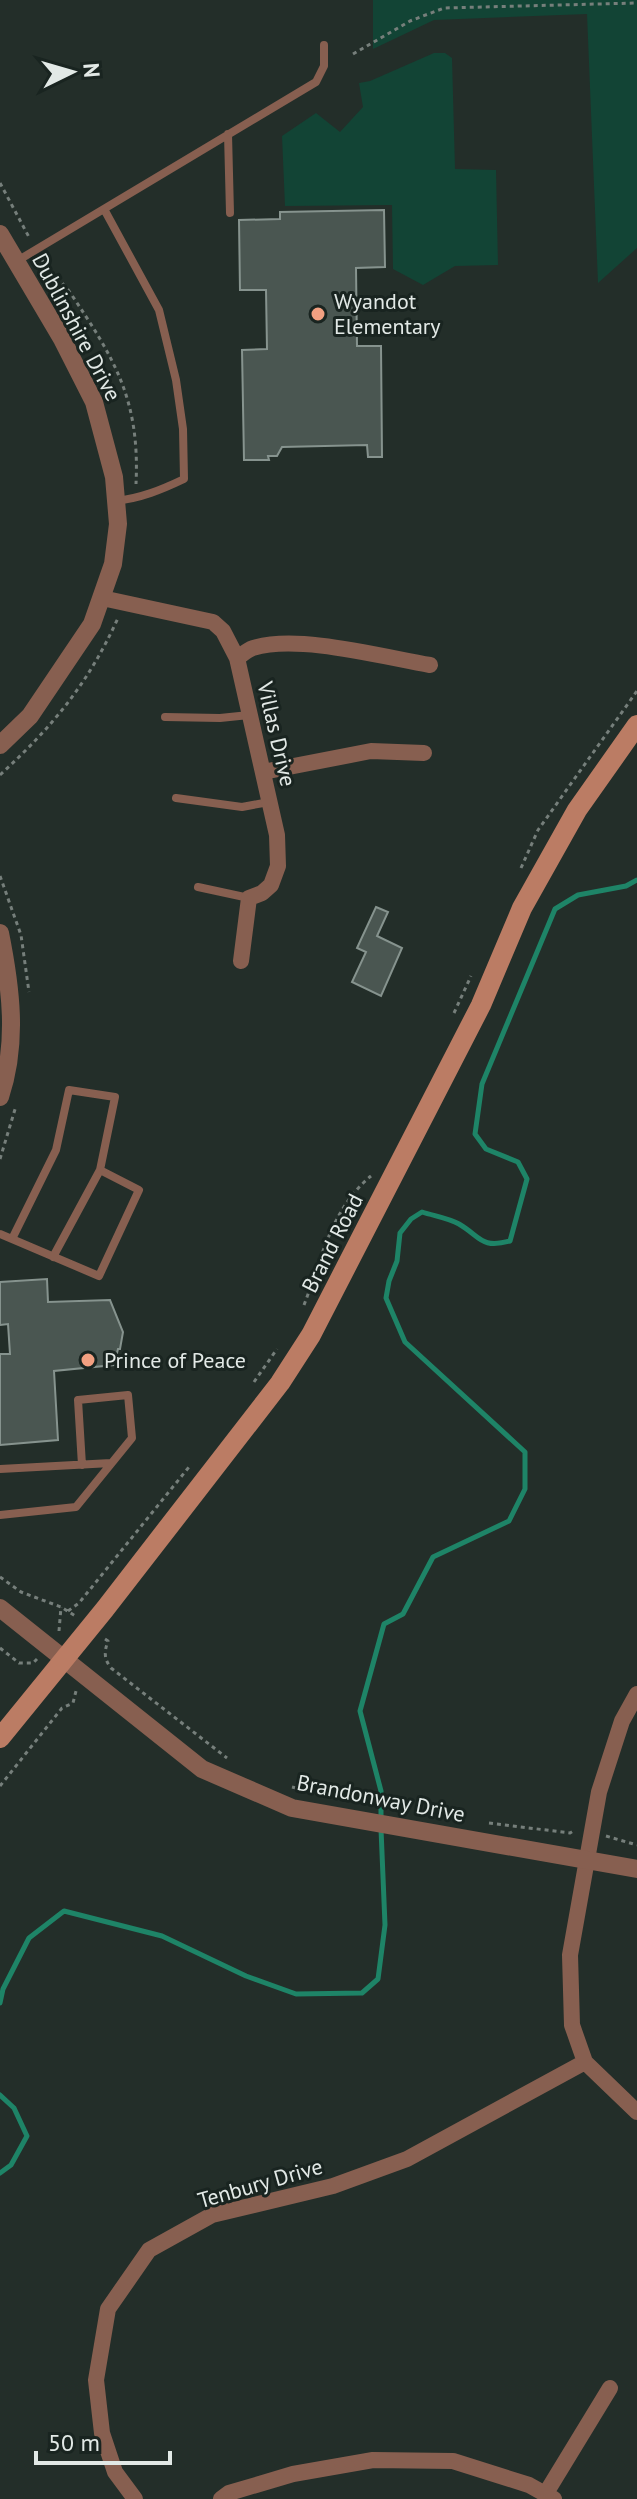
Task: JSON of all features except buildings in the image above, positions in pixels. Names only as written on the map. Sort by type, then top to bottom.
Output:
[{"type":"main road","name":"Brand Road","points":[[0,1738],[280,1383],[311,1335],[481,1005],[522,908],[577,810],[637,725]]},
{"type":"street","name":"Dublinshire Drive","points":[[0,234],[62,339],[94,402],[114,477],[118,524],[113,564],[92,624],[30,716],[0,745]]},
{"type":"street","name":"Villas Drive","points":[[102,598],[213,622],[223,631],[237,658],[277,835],[278,866],[271,885],[249,898]]},
{"type":"street","points":[[237,658],[251,649],[282,644],[321,646],[430,665]]},
{"type":"street","points":[[263,772],[371,751],[424,753]]},
{"type":"street","points":[[241,961],[249,898]]},
{"type":"street","points":[[0,933],[11,1006],[11,1048],[0,1097]]},
{"type":"street","name":"Brandonway Drive","points":[[0,1608],[202,1769],[292,1808],[637,1869]]},
{"type":"street","points":[[637,1694],[622,1721],[599,1792],[570,1955],[572,2025],[585,2062],[637,2112]]},
{"type":"street","name":"Tenbury Drive","points":[[135,2499],[115,2472],[102,2433],[96,2380],[108,2309],[149,2250],[212,2215],[333,2186],[407,2159],[585,2062]]},
{"type":"street","points":[[221,2499],[229,2493],[293,2474],[373,2460],[453,2461],[550,2496],[610,2388]]},
{"type":"lane","points":[[16,261],[316,82],[324,66],[324,45]]},
{"type":"lane","points":[[228,134],[230,213]]},
{"type":"lane","points":[[104,209],[159,310],[176,380],[183,429],[184,479],[156,493],[116,501]]},
{"type":"lane","points":[[165,717],[220,718],[250,714]]},
{"type":"lane","points":[[176,798],[242,807],[270,802]]},
{"type":"lane","points":[[198,887],[249,898]]},
{"type":"lane","points":[[12,1239],[56,1150],[69,1090],[115,1097],[100,1170],[53,1257]]},
{"type":"lane","points":[[0,1234],[99,1276],[139,1190],[100,1170]]},
{"type":"lane","points":[[0,1515],[76,1507],[132,1438],[128,1395],[78,1400],[82,1465]]},
{"type":"lane","points":[[0,1469],[111,1463]]},
{"type":"path","points":[[353,54],[410,21],[444,8],[637,3]]},
{"type":"path","points":[[0,183],[46,270],[67,287],[116,366],[132,408],[137,449],[135,499]]},
{"type":"path","points":[[0,775],[34,744],[66,708],[102,653],[124,602]]},
{"type":"path","points":[[520,870],[538,830],[637,691]]},
{"type":"path","points":[[449,1023],[475,967]]},
{"type":"path","points":[[299,1317],[332,1226],[355,1190],[374,1174]]},
{"type":"path","points":[[255,1382],[282,1343]]},
{"type":"path","points":[[68,1611],[79,1603],[197,1457]]},
{"type":"path","points":[[0,1577],[21,1592],[68,1611],[108,1641],[105,1651],[107,1662],[122,1677],[232,1762]]},
{"type":"path","points":[[0,1648],[19,1663],[33,1663]]},
{"type":"path","points":[[0,1786],[62,1708],[73,1703],[74,1693],[85,1677],[98,1663],[107,1662]]},
{"type":"path","points":[[283,1784],[318,1794]]},
{"type":"path","points":[[480,1822],[536,1831],[570,1833],[574,1830],[637,1845]]},
{"type":"green space","points":[[373,0],[637,0],[637,248],[598,283],[587,14],[434,20],[373,49]]},
{"type":"green space","points":[[434,53],[445,53],[452,58],[455,169],[496,170],[498,265],[455,266],[423,285],[393,269],[392,205],[285,206],[282,136],[316,113],[340,132],[363,107],[359,83]]},
{"type":"waterway","points":[[381,1819],[381,1791],[360,1711],[384,1624],[403,1614],[433,1557],[509,1521],[525,1489],[525,1452],[405,1342],[386,1298],[397,1261],[400,1233],[411,1219],[422,1212],[455,1222],[487,1243],[510,1241],[527,1179],[518,1162],[486,1149],[475,1134],[482,1084],[555,909],[578,895],[626,886],[637,880]]},
{"type":"waterway","points":[[0,2003],[3,1989],[29,1938],[64,1911],[162,1936],[246,1976],[296,1994],[362,1993],[378,1979],[385,1925],[381,1829]]},
{"type":"waterway","points":[[0,2095],[14,2108],[27,2136],[11,2165],[0,2173]]},
{"type":"place","name":"Wyandot Elementary","points":[[318,314]]},
{"type":"place","name":"Prince of Peace","points":[[88,1360]]}]
